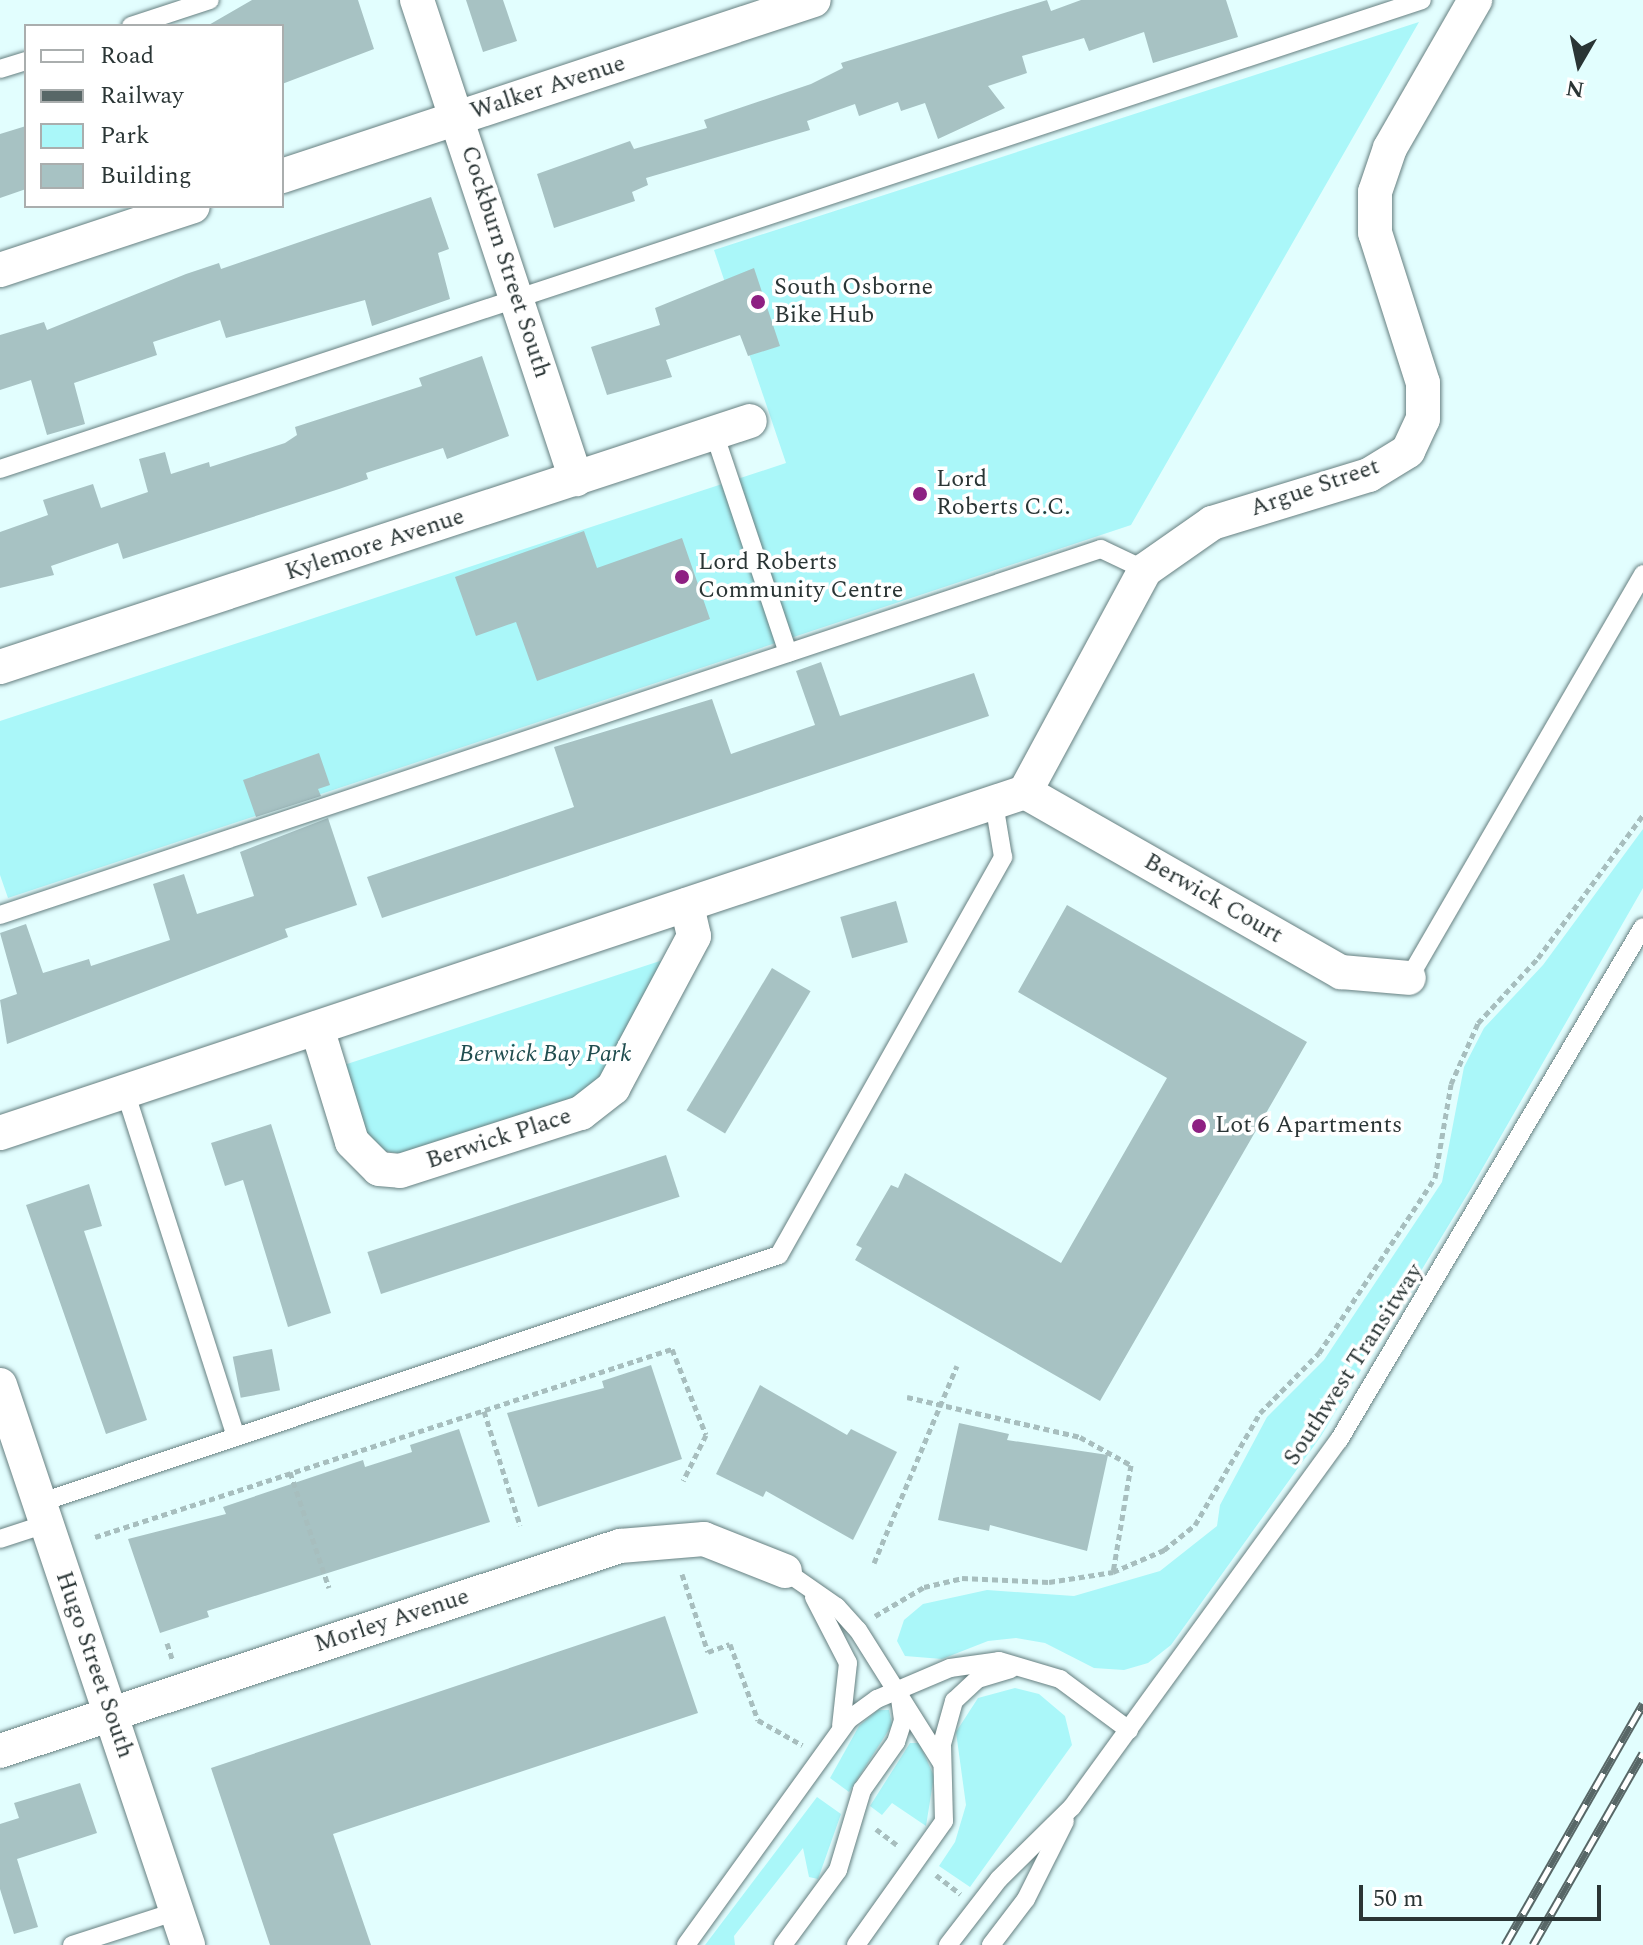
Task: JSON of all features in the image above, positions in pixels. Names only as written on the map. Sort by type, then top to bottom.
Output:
[{"type":"street","name":"Cockburn Street South","points":[[417,0],[576,479]]},
{"type":"street","name":"Walker Avenue","points":[[284,175],[814,0]]},
{"type":"street","name":"Argue Street","points":[[1010,798],[1145,570],[1212,523],[1369,475],[1408,451],[1423,419],[1423,383],[1375,233],[1375,192],[1390,148],[1475,0]]},
{"type":"street","points":[[0,270],[187,208]]},
{"type":"street","name":"Kylemore Avenue","points":[[0,667],[750,421]]},
{"type":"street","points":[[0,1133],[1010,798]]},
{"type":"street","name":"Berwick Court","points":[[1010,798],[1341,972],[1409,978]]},
{"type":"street","name":"Berwick Place","points":[[317,1028],[352,1142],[379,1169],[400,1171],[581,1113],[613,1088],[694,936],[687,905]]},
{"type":"street","name":"Hugo Street South","points":[[0,1385],[188,1945]]},
{"type":"street","name":"Morley Avenue","points":[[0,1751],[648,1540],[704,1539],[785,1571]]},
{"type":"lane","points":[[137,24],[210,0]]},
{"type":"lane","points":[[0,469],[1422,0]]},
{"type":"lane","points":[[0,69],[24,62]]},
{"type":"lane","points":[[714,433],[788,653]]},
{"type":"lane","points":[[0,915],[1101,549],[1145,570]]},
{"type":"lane","points":[[1409,978],[1643,574]]},
{"type":"lane","points":[[0,1539],[42,1513],[236,1436],[779,1255],[1003,857],[1010,798]]},
{"type":"lane","name":"Southwest Transitway","points":[[948,1945],[999,1879],[1072,1807],[1339,1440],[1643,927]]},
{"type":"lane","points":[[125,1091],[236,1436]]},
{"type":"lane","points":[[785,1571],[837,1607],[899,1690],[945,1772]]},
{"type":"lane","points":[[785,1571],[831,1620],[848,1663],[846,1706],[831,1747]]},
{"type":"lane","points":[[686,1945],[861,1707],[974,1662],[1042,1671],[1129,1730]]},
{"type":"lane","points":[[856,1945],[939,1834],[948,1804],[943,1729],[964,1689],[1007,1670],[1042,1671]]},
{"type":"lane","points":[[783,1945],[838,1870],[862,1790],[896,1742],[903,1720],[899,1690]]},
{"type":"lane","name":"Southwest Transitway","points":[[991,1945],[1026,1899],[1072,1807]]},
{"type":"lane","points":[[72,1945],[177,1911]]},
{"type":"path","points":[[924,1587],[983,1575],[1049,1582],[1113,1572],[1164,1550],[1195,1525],[1260,1413],[1319,1353],[1435,1178],[1451,1084],[1478,1023],[1547,947],[1643,815]]},
{"type":"path","points":[[95,1537],[672,1349],[706,1435],[683,1481]]},
{"type":"path","points":[[874,1563],[957,1366]]},
{"type":"path","points":[[907,1397],[939,1408],[1080,1437],[1131,1465],[1113,1572]]},
{"type":"path","points":[[484,1411],[520,1525]]},
{"type":"path","points":[[290,1472],[329,1588]]},
{"type":"path","points":[[680,1569],[708,1652],[730,1644],[758,1720],[804,1746]]},
{"type":"path","points":[[665,1571],[692,1570]]},
{"type":"green space","name":"Lord Roberts C.C.","points":[[1419,22],[1131,525],[8,898],[0,875],[0,721],[786,463],[714,250]]},
{"type":"green space","points":[[1643,829],[1643,888],[1470,1190],[1321,1436],[1171,1645],[1148,1663],[1124,1670],[1094,1668],[1045,1643],[1016,1638],[988,1641],[942,1659],[905,1656],[897,1641],[904,1620],[923,1604],[987,1590],[1074,1596],[1160,1571],[1217,1526],[1220,1505],[1267,1417],[1324,1360],[1442,1182],[1464,1067],[1484,1028],[1543,965]]},
{"type":"green space","name":"Berwick Bay Park","points":[[663,960],[600,1081],[570,1102],[404,1154],[379,1150],[362,1125],[341,1066]]},
{"type":"green space","points":[[1015,1688],[1039,1694],[1065,1716],[1072,1745],[970,1887],[939,1866],[955,1842],[966,1805],[956,1732],[978,1698]]},
{"type":"green space","points":[[878,1710],[889,1710],[892,1725],[849,1792],[830,1778],[859,1726]]},
{"type":"green space","points":[[910,1743],[919,1743],[934,1776],[926,1826],[892,1803],[882,1815],[870,1806]]},
{"type":"green space","points":[[817,1797],[841,1814],[818,1879],[809,1877],[803,1848],[734,1936],[735,1945],[705,1945]]},
{"type":"building","points":[[252,0],[358,0],[374,49],[284,83],[284,24],[210,24]]},
{"type":"building","points":[[466,0],[503,0],[517,41],[483,52]]},
{"type":"building","points":[[1047,0],[1051,11],[1081,0],[1226,0],[1238,37],[1153,63],[1144,32],[1089,51],[1084,38],[1022,56],[1027,73],[988,86],[1005,108],[938,139],[925,103],[901,111],[898,102],[859,116],[855,104],[807,121],[810,130],[646,178],[648,185],[632,192],[635,201],[554,228],[537,174],[630,141],[634,149],[707,128],[704,120],[811,84],[843,68],[841,63]]},
{"type":"building","points":[[24,127],[24,190],[0,198],[0,134]]},
{"type":"building","points":[[431,197],[449,249],[438,253],[450,299],[372,326],[365,300],[226,338],[220,320],[153,342],[157,355],[74,383],[85,424],[47,435],[31,380],[0,390],[0,335],[44,322],[47,330],[186,274],[219,263],[221,269]]},
{"type":"building","points":[[754,268],[780,346],[748,356],[740,335],[666,360],[672,377],[607,395],[591,347],[660,325],[655,308]]},
{"type":"building","points":[[482,356],[509,436],[447,459],[443,448],[366,473],[368,479],[123,559],[118,543],[51,566],[54,575],[0,588],[0,532],[48,515],[43,500],[93,484],[101,508],[148,492],[139,459],[165,452],[171,474],[209,462],[210,467],[285,443],[297,435],[295,427],[422,386],[419,378]]},
{"type":"building","points":[[584,531],[597,568],[682,538],[710,619],[537,681],[516,622],[476,636],[455,577]]},
{"type":"building","points":[[821,662],[840,716],[974,673],[989,716],[382,918],[367,877],[574,807],[554,747],[712,699],[731,754],[815,725],[796,671]]},
{"type":"building","points":[[319,753],[330,785],[318,789],[321,796],[256,817],[243,780]]},
{"type":"building","points":[[328,818],[357,905],[285,929],[288,937],[7,1044],[0,1000],[17,994],[0,933],[26,924],[43,973],[89,959],[91,966],[170,940],[153,884],[184,874],[197,914],[254,896],[240,852]]},
{"type":"building","points":[[896,901],[908,942],[852,958],[840,917]]},
{"type":"building","name":"Lot 6 Apartments","points":[[1067,905],[1307,1042],[1100,1401],[855,1260],[862,1248],[856,1245],[891,1185],[898,1188],[905,1173],[1061,1263],[1167,1078],[1018,992]]},
{"type":"building","points":[[772,968],[811,991],[725,1133],[687,1110]]},
{"type":"building","points":[[271,1124],[331,1313],[288,1327],[243,1180],[225,1186],[211,1143]]},
{"type":"building","points":[[666,1155],[680,1197],[381,1294],[367,1252]]},
{"type":"building","points":[[89,1184],[102,1226],[84,1231],[147,1420],[106,1434],[26,1205]]},
{"type":"building","points":[[272,1349],[280,1390],[241,1398],[233,1357]]},
{"type":"building","points":[[651,1365],[682,1459],[538,1507],[507,1413],[604,1388],[602,1381]]},
{"type":"building","points":[[760,1385],[847,1435],[851,1429],[897,1452],[853,1540],[766,1491],[763,1497],[716,1474]]},
{"type":"building","points":[[959,1423],[1009,1434],[1007,1440],[1108,1455],[1087,1551],[990,1525],[989,1531],[938,1520]]},
{"type":"building","points":[[459,1429],[490,1522],[207,1611],[209,1617],[160,1633],[128,1539],[226,1514],[223,1507],[363,1460],[365,1467],[412,1452],[410,1445]]},
{"type":"building","points":[[665,1616],[698,1713],[333,1834],[371,1945],[270,1945],[211,1768]]},
{"type":"building","points":[[80,1783],[97,1833],[17,1859],[38,1927],[14,1934],[0,1889],[0,1824],[19,1818],[14,1803]]},
{"type":"railway","points":[[1505,1945],[1643,1704]]},
{"type":"railway","points":[[1533,1945],[1643,1753]]},
{"type":"place","name":"South Osborne Bike Hub","points":[[758,302]]},
{"type":"place","name":"Lord Roberts C.C.","points":[[920,494]]},
{"type":"place","name":"Lord Roberts Community Centre","points":[[682,577]]},
{"type":"place","name":"Lot 6 Apartments","points":[[1199,1126]]}]
